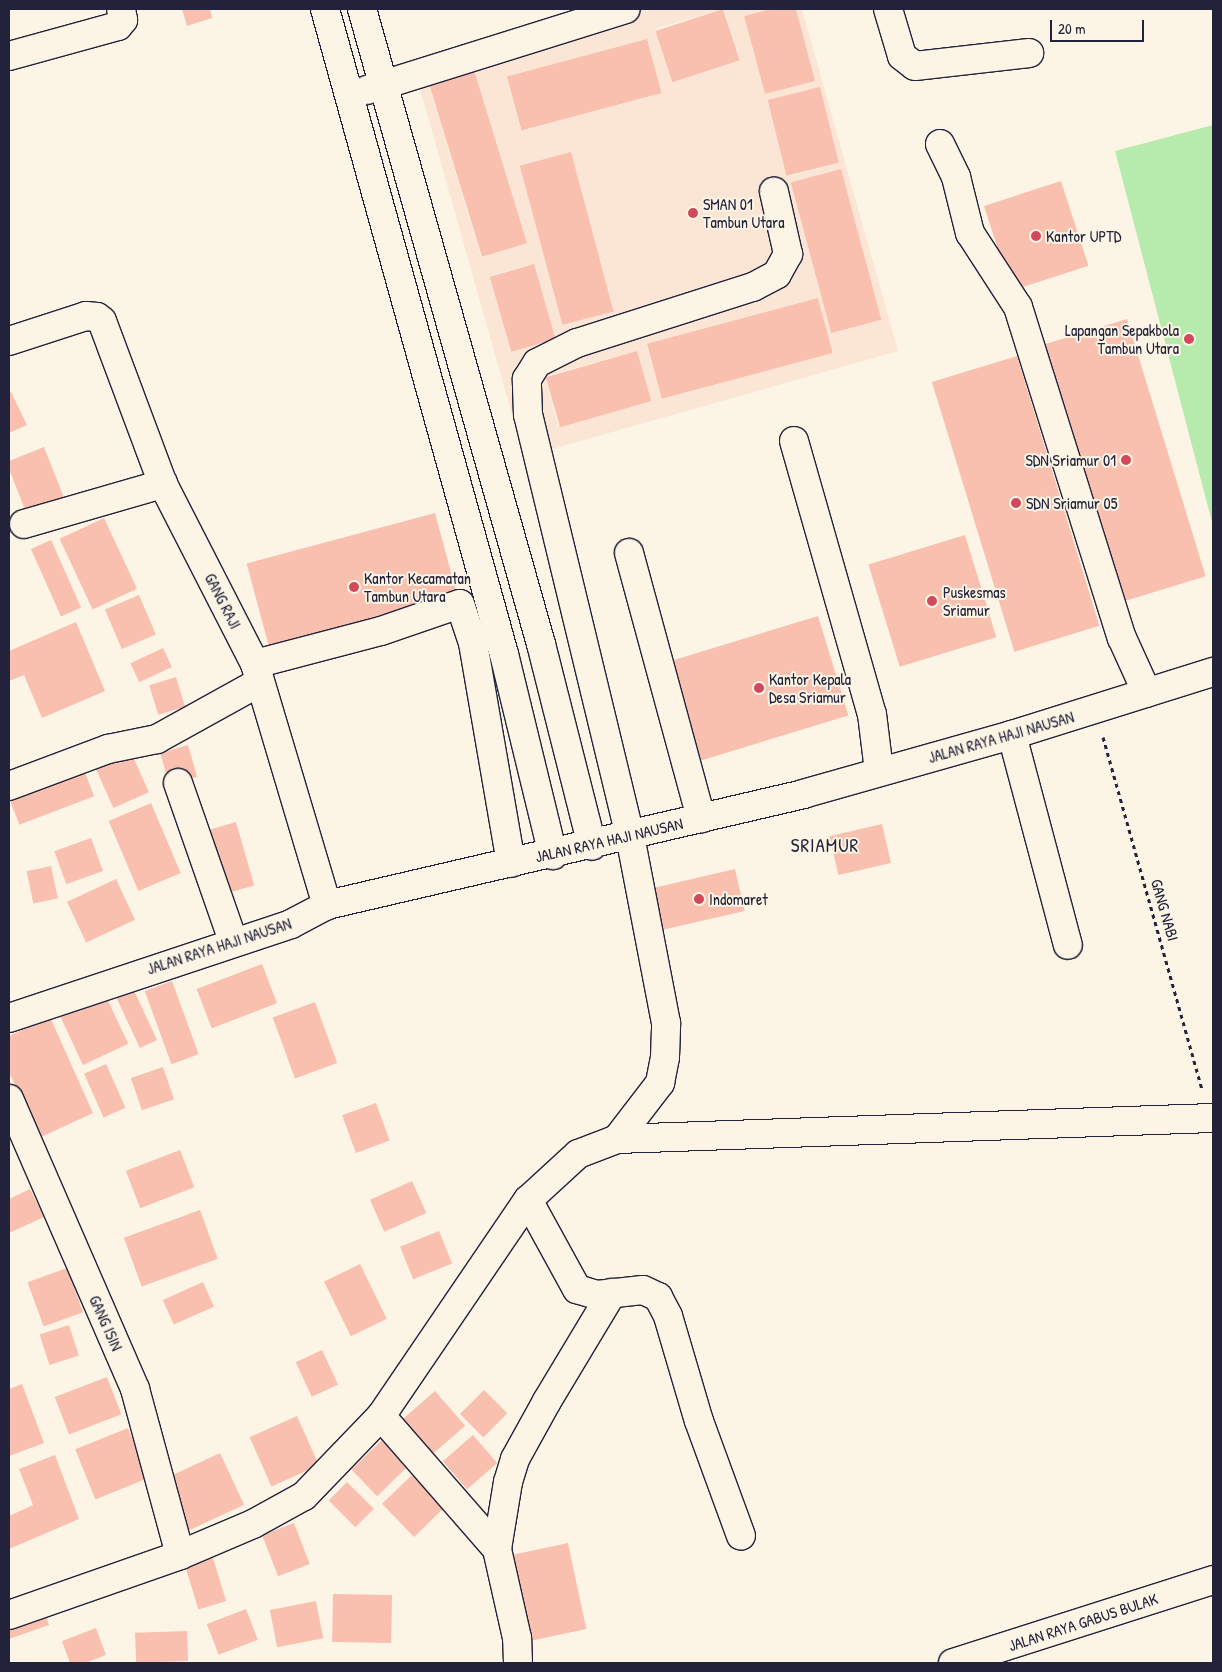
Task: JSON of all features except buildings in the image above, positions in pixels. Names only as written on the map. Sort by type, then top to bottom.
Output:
[{"type":"street","points":[[9,56],[118,26],[124,20],[121,9]]},
{"type":"street","points":[[325,9],[504,654],[553,855]]},
{"type":"street","points":[[362,9],[541,644],[592,846]]},
{"type":"street","points":[[349,95],[384,85],[561,19],[626,9]]},
{"type":"street","points":[[888,9],[902,56],[915,66],[1028,54]]},
{"type":"street","points":[[940,144],[956,177],[970,233],[1018,307],[1122,638],[1147,693]]},
{"type":"street","points":[[617,1139],[660,1083],[665,1057],[666,1023],[630,836],[530,424],[527,379],[537,363],[577,343],[753,287],[777,274],[788,254],[774,192]]},
{"type":"street","name":"GANG RAJI","points":[[9,341],[86,316],[97,317],[104,327],[163,484],[257,673],[327,906]]},
{"type":"street","points":[[794,441],[872,714],[879,771]]},
{"type":"street","points":[[24,524],[163,484]]},
{"type":"street","points":[[628,553],[702,818]]},
{"type":"street","points":[[9,786],[108,749],[157,739],[257,673],[460,604],[472,643],[511,863]]},
{"type":"street","points":[[504,654],[541,644]]},
{"type":"street","name":"JALAN RAYA HAJI NAUSAN","points":[[9,1018],[233,941],[291,924],[327,906],[592,846],[804,794],[879,771],[1012,735],[1213,672]]},
{"type":"street","points":[[1012,735],[1068,945]]},
{"type":"street","points":[[178,783],[233,941]]},
{"type":"street","name":"GANG ISIN","points":[[9,1099],[135,1389],[180,1555]]},
{"type":"street","points":[[9,1616],[180,1555],[253,1524],[304,1496],[381,1416],[528,1200],[578,1154],[617,1139],[1212,1118]]},
{"type":"street","points":[[528,1200],[577,1289],[587,1294],[652,1291],[664,1308],[699,1421],[740,1536]]},
{"type":"street","points":[[518,1663],[517,1638],[497,1549],[508,1482],[515,1459],[612,1293]]},
{"type":"street","points":[[381,1416],[497,1549]]},
{"type":"street","name":"JALAN RAYA GABUS BULAK","points":[[953,1663],[1213,1580]]},
{"type":"path","name":"GANG NABI","points":[[1095,710],[1212,1118]]},
{"type":"shaded area","name":"SMAN 01 Tambun Utara","points":[[634,9],[723,9],[655,29],[671,81],[740,60],[724,9],[771,9],[744,16],[765,94],[814,81],[796,9],[802,9],[898,351],[524,457],[415,71]],"holes":[[[647,39],[661,93],[521,131],[507,77]],[[474,70],[526,243],[481,257],[429,84]],[[820,88],[839,163],[787,177],[768,102]],[[571,153],[614,311],[564,325]],[[841,170],[881,320],[831,334],[791,183]],[[533,264],[555,339],[512,351],[490,276]],[[818,298],[833,353],[662,399],[647,345]],[[637,351],[651,401],[558,426],[545,376]]]},
{"type":"green space","name":"Lapangan Sepakbola Tambun Utara","points":[[1213,125],[1213,526],[1115,151]]},
{"type":"place","name":"SMAN 01 Tambun Utara","points":[[693,213]]},
{"type":"place","name":"Kantor UPTD","points":[[1036,236]]},
{"type":"place","name":"Lapangan Sepakbola Tambun Utara","points":[[1189,339]]},
{"type":"place","name":"SDN Sriamur 01","points":[[1126,460]]},
{"type":"place","name":"SDN Sriamur 05","points":[[1016,503]]},
{"type":"place","name":"Kantor Kecamatan Tambun Utara","points":[[354,587]]},
{"type":"place","name":"Puskesmas Sriamur","points":[[932,601]]},
{"type":"place","name":"Kantor Kepala Desa Sriamur","points":[[759,688]]},
{"type":"place","name":"Indomaret","points":[[699,899]]},
{"type":"district","name":"SRIAMUR","points":[[825,846]]}]
